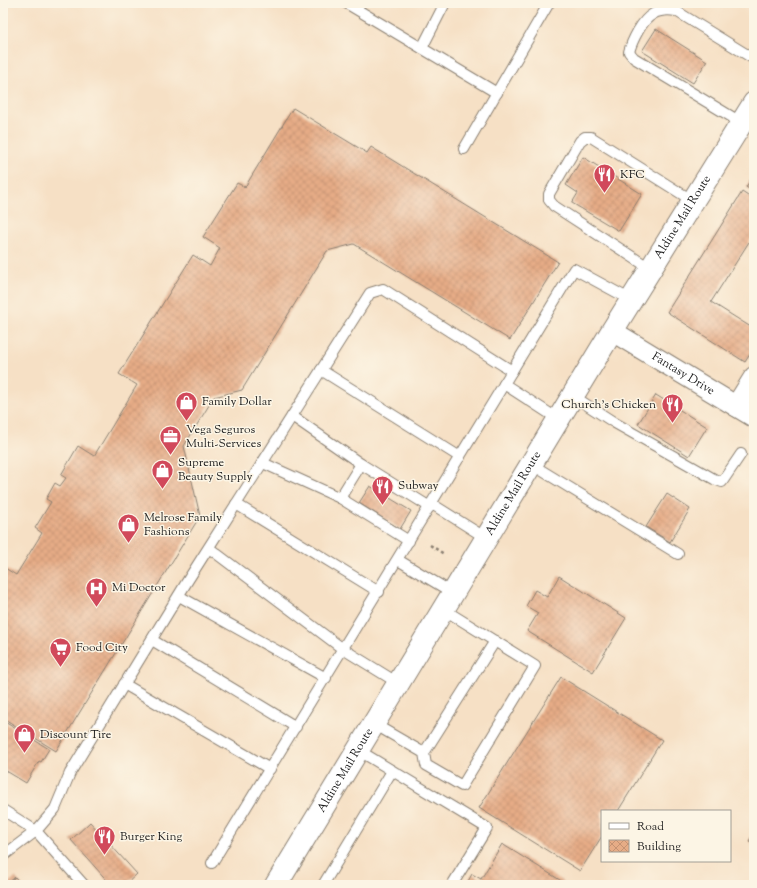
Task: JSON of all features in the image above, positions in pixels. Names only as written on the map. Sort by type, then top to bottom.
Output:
[{"type":"main road","name":"Aldine Mail Route","points":[[276,885],[572,396],[754,103]]},
{"type":"street","name":"Fantasy Drive","points":[[612,332],[754,417]]},
{"type":"street","points":[[736,406],[754,377]]},
{"type":"lane","points":[[346,3],[497,93]]},
{"type":"lane","points":[[422,48],[445,3]]},
{"type":"lane","points":[[464,149],[550,3]]},
{"type":"lane","points":[[742,123],[634,58],[629,52],[630,45],[643,21],[658,11],[668,10],[676,11],[754,59]]},
{"type":"lane","points":[[650,269],[554,206],[549,200],[549,194],[580,141],[585,137],[591,137],[693,201]]},
{"type":"lane","points":[[212,863],[379,592],[574,269],[631,300]]},
{"type":"lane","points":[[3,856],[36,831],[55,809],[70,773],[124,684],[370,293],[383,289],[512,371]]},
{"type":"lane","points":[[321,370],[460,457]]},
{"type":"lane","points":[[504,384],[558,419]]},
{"type":"lane","points":[[572,396],[614,423],[714,479],[722,482],[741,454]]},
{"type":"lane","points":[[292,416],[361,464],[486,538]]},
{"type":"lane","points":[[263,463],[340,498],[409,541]]},
{"type":"lane","points":[[340,498],[361,464]]},
{"type":"lane","points":[[531,464],[678,554]]},
{"type":"lane","points":[[236,504],[379,592]]},
{"type":"lane","points":[[209,548],[343,649],[398,683]]},
{"type":"lane","points":[[398,560],[495,641],[535,666],[462,786],[426,765],[424,753],[495,641]]},
{"type":"lane","points":[[179,596],[326,678]]},
{"type":"lane","points":[[152,640],[296,727]]},
{"type":"lane","points":[[124,684],[270,768]]},
{"type":"lane","points":[[374,724],[424,753]]},
{"type":"lane","points":[[358,750],[487,828],[452,885]]},
{"type":"lane","points":[[323,885],[392,771]]},
{"type":"lane","points":[[3,810],[36,831],[84,885]]},
{"type":"path","points":[[430,545],[444,554]]},
{"type":"building","points":[[656,29],[707,61],[693,83],[642,51]]},
{"type":"building","points":[[293,108],[367,153],[371,147],[558,262],[510,340],[354,244],[327,251],[242,390],[214,397],[184,446],[200,516],[56,751],[3,718],[3,572],[5,568],[16,575],[42,533],[35,528],[51,502],[46,499],[55,483],[60,486],[66,478],[61,475],[78,446],[94,456],[137,385],[119,374],[193,255],[210,266],[220,248],[203,237],[237,183],[245,187]]},
{"type":"building","points":[[583,157],[642,194],[619,231],[572,203],[578,193],[566,185]]},
{"type":"building","points":[[754,174],[754,192],[746,187]]},
{"type":"building","points":[[742,192],[754,200],[754,234],[711,302],[754,329],[754,348],[745,362],[667,312]]},
{"type":"building","points":[[656,395],[707,427],[689,456],[638,424]]},
{"type":"building","points":[[370,486],[411,511],[400,529],[359,503]]},
{"type":"building","points":[[667,494],[690,509],[670,542],[646,527]]},
{"type":"building","points":[[559,576],[626,618],[593,672],[527,631],[538,613],[526,606],[535,590],[547,597]]},
{"type":"building","points":[[561,677],[662,740],[619,810],[601,810],[601,838],[580,871],[479,808]]},
{"type":"building","name":"Discount Tire","points":[[3,721],[49,749],[41,762],[39,761],[26,783],[3,769]]},
{"type":"building","name":"Burger King","points":[[90,822],[137,874],[125,885],[111,885],[71,840]]},
{"type":"building","points":[[754,833],[754,844],[749,841]]},
{"type":"building","points":[[502,844],[568,885],[466,885],[472,874],[481,879]]},
{"type":"building","points":[[15,877],[22,885],[6,885]]},
{"type":"place","name":"KFC","points":[[605,194]]},
{"type":"place","name":"Family Dollar","points":[[186,422]]},
{"type":"place","name":"Church's Chicken","points":[[672,424]]},
{"type":"place","name":"Vega Seguros Multi-Services","points":[[171,456]]},
{"type":"place","name":"Supreme Beauty Supply","points":[[163,490]]},
{"type":"place","name":"Subway","points":[[382,506]]},
{"type":"place","name":"Melrose Family Fashions","points":[[128,544]]},
{"type":"place","name":"Mi Doctor","points":[[97,608]]},
{"type":"place","name":"Food City","points":[[60,668]]},
{"type":"place","name":"Discount Tire","points":[[24,754]]},
{"type":"place","name":"Burger King","points":[[104,856]]}]
